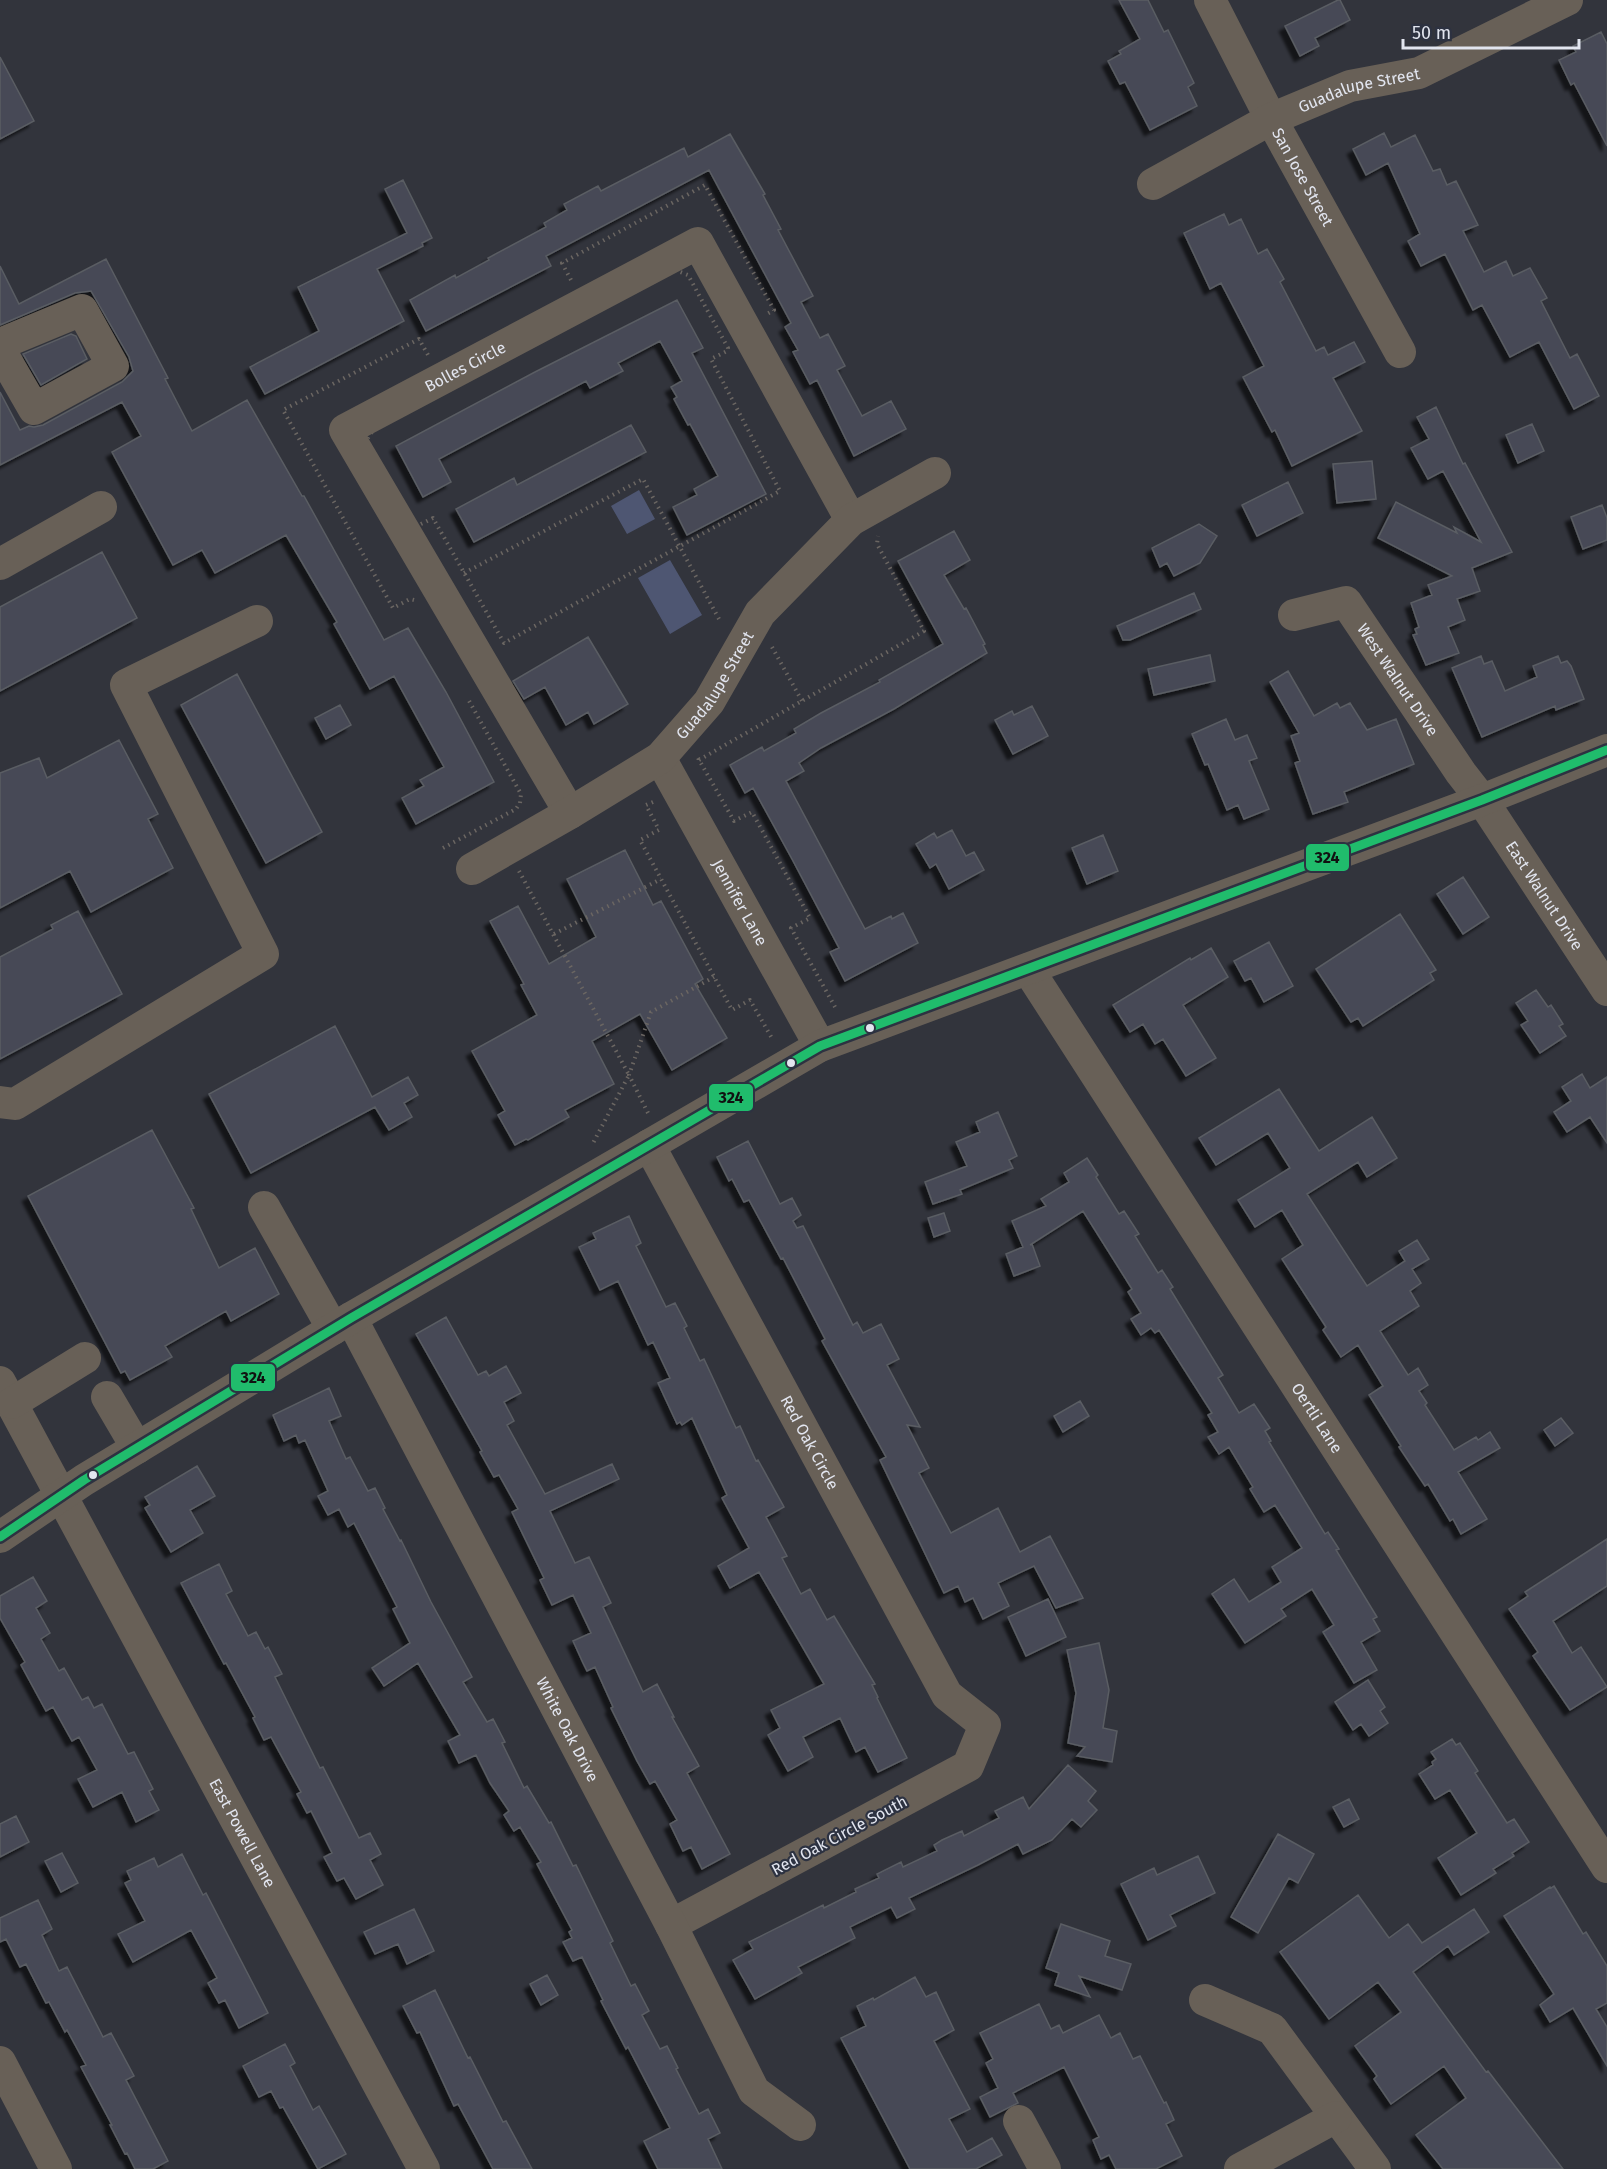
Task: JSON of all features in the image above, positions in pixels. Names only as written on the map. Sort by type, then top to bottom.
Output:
[{"type":"street","name":"San Jose Street","points":[[1210,0],[1272,119],[1400,352]]},
{"type":"street","name":"Guadalupe Street","points":[[1153,184],[1272,119],[1350,86],[1419,73],[1567,0]]},
{"type":"street","name":"Bolles Circle","points":[[570,813],[345,430],[698,243],[851,520]]},
{"type":"street","points":[[0,344],[82,310],[113,366],[34,409],[0,350]]},
{"type":"street","name":"Guadalupe Street","points":[[472,869],[660,758],[709,702],[760,613],[851,520],[935,474]]},
{"type":"street","points":[[0,564],[101,507]]},
{"type":"street","name":"West Walnut Drive","points":[[1294,615],[1346,602],[1461,773],[1482,800]]},
{"type":"street","points":[[0,1102],[15,1104],[263,954],[126,685],[257,621]]},
{"type":"street","points":[[0,1537],[136,1448],[342,1324],[820,1046],[1482,800],[1607,750]]},
{"type":"street","name":"Jennifer Lane","points":[[660,758],[820,1046]]},
{"type":"street","name":"East Walnut Drive","points":[[1482,800],[1607,990]]},
{"type":"street","name":"Oertli Lane","points":[[1028,969],[1607,1867]]},
{"type":"street","name":"Red Oak Circle","points":[[650,1145],[948,1695],[985,1725]]},
{"type":"street","name":"White Oak Drive","points":[[264,1207],[342,1324],[671,1925],[754,2091],[800,2125]]},
{"type":"street","points":[[6,1393],[85,1358]]},
{"type":"street","name":"East Powell Lane","points":[[6,1393],[424,2169]]},
{"type":"street","points":[[106,1397],[136,1448]]},
{"type":"street","name":"Red Oak Circle South","points":[[671,1925],[968,1766],[985,1725]]},
{"type":"street","points":[[1205,2000],[1272,2029],[1375,2169]]},
{"type":"street","points":[[0,2062],[56,2169]]},
{"type":"street","points":[[1240,2169],[1336,2117]]},
{"type":"street","points":[[1019,2121],[1045,2169]]},
{"type":"path","points":[[571,282],[562,263],[705,185],[774,310],[758,319]]},
{"type":"path","points":[[675,270],[688,275],[728,348],[727,351],[711,359],[780,491],[504,644],[464,573],[433,518],[417,526],[413,525],[369,446],[368,438],[373,429],[377,424],[669,271],[675,270]]},
{"type":"path","points":[[414,600],[410,599],[393,608],[283,410],[419,339],[430,356]]},
{"type":"path","points":[[464,573],[643,479],[719,620]]},
{"type":"path","points":[[692,763],[698,757],[924,631],[877,544],[876,538],[882,530]]},
{"type":"path","points":[[765,645],[771,645],[802,701]]},
{"type":"path","points":[[443,848],[516,809],[520,803],[521,794],[465,692]]},
{"type":"path","points":[[698,757],[734,821],[752,812],[810,918],[791,928],[835,1008]]},
{"type":"path","points":[[653,801],[646,805],[659,830],[640,840],[732,1010],[750,1000],[773,1040]]},
{"type":"path","points":[[517,866],[648,1113]]},
{"type":"path","points":[[554,934],[661,879]]},
{"type":"path","points":[[592,1145],[629,1075],[651,1012],[714,977]]},
{"type":"shaded area","points":[[639,490],[655,519],[627,534],[611,506]]},
{"type":"shaded area","points":[[670,560],[702,615],[670,634],[638,578]]},
{"type":"building","points":[[1119,0],[1148,0],[1164,32],[1168,30],[1194,83],[1188,87],[1197,106],[1150,130],[1125,82],[1120,84],[1108,61],[1121,54],[1119,51],[1140,39]]},
{"type":"building","points":[[1338,0],[1350,20],[1315,38],[1319,46],[1300,56],[1285,26]]},
{"type":"building","points":[[1601,32],[1607,44],[1607,146],[1574,83],[1571,85],[1559,60],[1576,52],[1573,46]]},
{"type":"building","points":[[0,57],[34,121],[0,139]]},
{"type":"building","points":[[1384,133],[1391,147],[1415,135],[1433,171],[1440,169],[1447,185],[1456,181],[1478,225],[1463,231],[1484,272],[1506,261],[1513,276],[1530,268],[1547,298],[1541,301],[1570,358],[1577,354],[1599,396],[1574,409],[1539,342],[1510,357],[1482,305],[1473,310],[1445,254],[1421,266],[1408,241],[1420,234],[1388,163],[1366,175],[1353,149]]},
{"type":"building","points":[[730,134],[765,194],[763,195],[781,229],[778,230],[813,296],[801,302],[820,338],[828,334],[845,366],[837,370],[862,416],[891,401],[906,429],[854,456],[817,380],[810,384],[793,352],[798,350],[785,327],[791,323],[709,170],[546,256],[551,266],[426,331],[410,300],[455,275],[456,278],[546,227],[544,223],[567,210],[564,204],[598,186],[601,191],[684,148],[688,157]]},
{"type":"building","points":[[403,180],[432,238],[422,243],[423,246],[377,269],[404,321],[265,394],[250,367],[319,331],[298,287],[407,233],[385,189]]},
{"type":"building","points":[[1224,214],[1229,225],[1241,219],[1258,254],[1267,249],[1284,279],[1280,282],[1316,351],[1324,347],[1328,355],[1354,342],[1365,362],[1333,378],[1362,431],[1292,466],[1275,430],[1272,432],[1243,377],[1264,366],[1221,283],[1210,289],[1184,233]]},
{"type":"building","points":[[106,259],[168,378],[165,379],[192,431],[247,400],[304,496],[384,640],[408,628],[446,692],[494,782],[416,824],[402,798],[424,786],[420,780],[444,767],[394,676],[370,689],[334,624],[337,622],[286,535],[215,573],[202,550],[173,565],[112,452],[141,436],[122,402],[0,465],[0,392],[20,430],[29,426],[43,425],[122,382],[133,371],[129,357],[91,291],[75,293],[0,325],[0,266],[19,304]]},
{"type":"building","points":[[677,300],[703,348],[692,353],[766,494],[687,535],[673,507],[697,495],[694,489],[718,476],[674,399],[677,397],[671,387],[682,381],[660,341],[618,363],[623,371],[590,388],[586,381],[439,459],[451,482],[423,497],[396,446]]},
{"type":"building","points":[[71,334],[76,336],[87,359],[41,385],[23,354]]},
{"type":"building","points":[[1436,407],[1463,464],[1465,463],[1512,552],[1472,568],[1480,591],[1457,599],[1465,620],[1448,627],[1459,653],[1426,665],[1413,635],[1417,634],[1415,629],[1419,627],[1411,603],[1432,595],[1428,585],[1452,576],[1378,538],[1396,502],[1457,533],[1454,527],[1481,542],[1443,471],[1428,479],[1411,448],[1429,439],[1417,417]]},
{"type":"building","points":[[1532,424],[1544,451],[1518,463],[1506,435]]},
{"type":"building","points":[[631,425],[646,452],[474,542],[456,509],[514,478],[517,485]]},
{"type":"building","points":[[1372,461],[1376,499],[1337,503],[1333,464]]},
{"type":"building","points":[[1288,482],[1303,513],[1257,536],[1242,505]]},
{"type":"building","points":[[1602,505],[1607,518],[1607,540],[1583,549],[1571,517]]},
{"type":"building","points":[[1199,524],[1217,536],[1200,563],[1174,576],[1167,563],[1160,567],[1152,548]]},
{"type":"building","points":[[954,531],[970,560],[944,575],[964,609],[966,608],[985,644],[983,645],[987,653],[894,709],[821,748],[799,763],[804,771],[786,781],[865,929],[891,916],[892,919],[903,913],[918,943],[845,981],[830,952],[839,948],[792,859],[753,788],[745,793],[730,765],[762,747],[764,751],[796,733],[794,729],[943,644],[898,561]]},
{"type":"building","points":[[102,552],[137,618],[0,691],[0,607]]},
{"type":"building","points":[[1194,593],[1201,609],[1130,640],[1123,640],[1117,626]]},
{"type":"building","points":[[588,637],[628,704],[594,724],[588,712],[566,725],[545,687],[524,699],[513,681]]},
{"type":"building","points":[[1210,655],[1215,681],[1154,695],[1148,669]]},
{"type":"building","points":[[1481,656],[1484,664],[1492,661],[1505,691],[1537,677],[1533,666],[1558,656],[1561,663],[1567,661],[1571,666],[1584,699],[1556,710],[1555,706],[1482,737],[1452,668]]},
{"type":"building","points":[[1288,671],[1314,716],[1337,703],[1340,708],[1350,703],[1367,730],[1396,719],[1414,764],[1344,792],[1348,802],[1313,814],[1295,763],[1300,761],[1291,736],[1299,733],[1270,682]]},
{"type":"building","points":[[237,674],[322,832],[266,863],[181,705]]},
{"type":"building","points":[[340,705],[351,725],[326,739],[315,718]]},
{"type":"building","points":[[1032,706],[1048,736],[1013,754],[995,720],[1012,711],[1014,715]]},
{"type":"building","points":[[1226,719],[1235,740],[1247,735],[1257,758],[1249,761],[1269,809],[1244,819],[1238,805],[1227,810],[1208,764],[1205,765],[1192,734]]},
{"type":"building","points":[[119,740],[158,814],[148,819],[173,868],[91,912],[70,871],[0,908],[0,773],[39,758],[47,778]]},
{"type":"building","points":[[952,830],[966,856],[974,852],[984,870],[949,889],[936,864],[930,868],[916,844],[934,833],[937,838]]},
{"type":"building","points":[[1103,835],[1118,871],[1087,884],[1072,848]]},
{"type":"building","points":[[625,850],[653,905],[661,901],[703,979],[695,984],[727,1038],[672,1070],[640,1014],[592,1041],[614,1084],[565,1110],[569,1117],[515,1145],[498,1115],[505,1111],[472,1051],[537,1015],[521,985],[524,984],[490,921],[518,906],[549,964],[596,937],[567,879]]},
{"type":"building","points":[[1463,877],[1489,917],[1463,934],[1437,894]]},
{"type":"building","points":[[78,911],[122,994],[0,1059],[0,957],[53,929],[51,925]]},
{"type":"building","points":[[1400,914],[1436,970],[1430,973],[1434,980],[1363,1026],[1358,1018],[1351,1022],[1316,969]]},
{"type":"building","points":[[1269,942],[1293,986],[1264,1002],[1251,978],[1245,981],[1234,961]]},
{"type":"building","points":[[1211,948],[1228,977],[1183,1005],[1216,1058],[1186,1076],[1163,1039],[1155,1044],[1143,1024],[1130,1032],[1113,1005],[1190,958],[1191,960]]},
{"type":"building","points":[[1536,990],[1548,1007],[1551,1005],[1563,1024],[1559,1026],[1566,1036],[1540,1053],[1521,1025],[1528,1021],[1516,1003]]},
{"type":"building","points":[[335,1026],[372,1097],[408,1077],[418,1095],[404,1103],[412,1117],[389,1130],[375,1107],[251,1173],[209,1094]]},
{"type":"building","points":[[1582,1074],[1590,1088],[1607,1077],[1607,1143],[1590,1117],[1567,1132],[1554,1112],[1571,1101],[1562,1087]]},
{"type":"building","points":[[1279,1089],[1319,1151],[1372,1117],[1397,1158],[1367,1177],[1358,1162],[1307,1194],[1367,1286],[1405,1261],[1399,1251],[1417,1240],[1429,1259],[1412,1269],[1421,1283],[1410,1291],[1419,1306],[1380,1331],[1408,1375],[1418,1368],[1428,1385],[1419,1391],[1427,1403],[1425,1405],[1454,1450],[1490,1432],[1500,1448],[1458,1472],[1487,1519],[1461,1534],[1453,1519],[1450,1521],[1428,1484],[1425,1486],[1399,1447],[1401,1446],[1369,1395],[1383,1386],[1358,1345],[1341,1357],[1323,1330],[1326,1327],[1282,1259],[1303,1245],[1282,1210],[1255,1227],[1238,1200],[1290,1168],[1268,1133],[1216,1165],[1199,1138]]},
{"type":"building","points":[[998,1112],[1017,1156],[1009,1160],[1013,1168],[960,1190],[962,1194],[933,1204],[925,1182],[967,1166],[956,1142],[980,1132],[976,1122]]},
{"type":"building","points":[[152,1130],[194,1208],[191,1209],[219,1268],[255,1248],[279,1294],[231,1321],[226,1311],[165,1346],[172,1357],[130,1380],[125,1371],[121,1373],[28,1196]]},
{"type":"building","points":[[748,1141],[780,1204],[792,1198],[801,1215],[793,1221],[797,1228],[803,1226],[853,1325],[857,1322],[863,1333],[881,1324],[899,1359],[887,1365],[920,1427],[907,1425],[929,1468],[919,1473],[951,1533],[998,1508],[1020,1552],[1050,1536],[1083,1598],[1056,1608],[1034,1566],[998,1583],[1009,1606],[983,1619],[973,1598],[965,1602],[958,1586],[944,1593],[880,1460],[886,1457],[822,1341],[825,1339],[783,1258],[781,1259],[749,1200],[744,1202],[732,1179],[729,1181],[717,1157]]},
{"type":"building","points":[[1087,1158],[1119,1214],[1124,1211],[1139,1234],[1135,1236],[1158,1273],[1162,1270],[1173,1287],[1170,1289],[1223,1375],[1218,1378],[1239,1413],[1254,1404],[1270,1428],[1265,1431],[1271,1441],[1269,1442],[1325,1534],[1328,1532],[1339,1549],[1336,1550],[1377,1617],[1373,1619],[1380,1631],[1361,1642],[1377,1670],[1354,1683],[1323,1632],[1334,1625],[1312,1589],[1281,1609],[1286,1616],[1245,1643],[1212,1594],[1234,1579],[1249,1602],[1281,1582],[1272,1567],[1302,1548],[1275,1505],[1264,1512],[1250,1489],[1253,1487],[1229,1447],[1219,1454],[1208,1437],[1218,1432],[1208,1415],[1212,1413],[1159,1330],[1155,1333],[1151,1328],[1141,1335],[1131,1319],[1141,1313],[1128,1292],[1132,1289],[1083,1211],[1030,1245],[1032,1244],[1040,1266],[1014,1276],[1006,1254],[1023,1247],[1012,1221],[1046,1206],[1041,1199],[1069,1182],[1064,1173]]},
{"type":"building","points":[[944,1213],[950,1231],[934,1237],[928,1218]]},
{"type":"building","points":[[629,1216],[641,1243],[636,1246],[666,1307],[675,1303],[687,1326],[684,1328],[700,1361],[704,1359],[736,1428],[740,1426],[756,1461],[758,1460],[784,1507],[766,1517],[787,1556],[782,1558],[801,1594],[810,1589],[827,1620],[834,1616],[875,1684],[872,1685],[877,1698],[907,1758],[878,1772],[865,1747],[856,1752],[840,1718],[803,1737],[813,1757],[788,1771],[768,1735],[780,1728],[771,1710],[824,1684],[759,1572],[730,1588],[718,1566],[749,1548],[722,1498],[727,1495],[692,1418],[682,1425],[680,1422],[677,1424],[658,1383],[670,1378],[653,1342],[648,1345],[618,1281],[600,1290],[579,1247],[596,1239],[593,1233]]},
{"type":"building","points":[[446,1317],[478,1375],[486,1371],[489,1376],[506,1366],[521,1393],[504,1402],[514,1421],[507,1425],[545,1494],[612,1464],[619,1479],[550,1511],[575,1563],[589,1557],[611,1603],[603,1607],[643,1692],[657,1684],[699,1766],[687,1773],[730,1854],[702,1869],[691,1847],[683,1851],[670,1824],[677,1820],[655,1781],[650,1784],[637,1761],[611,1708],[613,1707],[595,1667],[587,1671],[583,1663],[573,1641],[591,1633],[573,1595],[552,1605],[540,1580],[544,1578],[512,1512],[518,1509],[499,1475],[494,1477],[480,1452],[482,1451],[416,1334]]},
{"type":"building","points":[[329,1388],[341,1416],[329,1421],[346,1459],[350,1457],[368,1491],[375,1488],[385,1508],[383,1509],[472,1677],[463,1682],[487,1722],[493,1719],[524,1788],[527,1786],[549,1823],[551,1822],[573,1866],[576,1865],[613,1941],[610,1943],[631,1986],[635,1984],[649,2011],[642,2015],[660,2049],[667,2046],[699,2114],[708,2109],[720,2133],[708,2139],[722,2169],[658,2169],[644,2141],[670,2128],[601,2001],[603,2000],[582,1957],[573,1961],[563,1942],[572,1938],[569,1932],[572,1930],[537,1864],[541,1862],[520,1827],[514,1831],[504,1815],[509,1811],[490,1783],[476,1755],[459,1763],[448,1741],[460,1735],[418,1663],[384,1686],[372,1668],[410,1643],[393,1609],[397,1607],[354,1523],[348,1527],[339,1509],[328,1515],[318,1496],[328,1491],[305,1440],[299,1443],[296,1435],[284,1441],[273,1415]]},
{"type":"building","points":[[1080,1401],[1089,1416],[1063,1432],[1054,1416]]},
{"type":"building","points":[[1561,1418],[1573,1433],[1555,1446],[1544,1430]]},
{"type":"building","points":[[197,1466],[215,1496],[190,1510],[203,1533],[171,1552],[145,1508],[150,1505],[145,1497]]},
{"type":"building","points":[[1607,1539],[1607,1586],[1553,1621],[1572,1653],[1581,1647],[1607,1687],[1570,1710],[1533,1656],[1538,1652],[1509,1609],[1528,1596],[1525,1592]]},
{"type":"building","points":[[219,1564],[232,1591],[226,1594],[248,1636],[256,1632],[265,1649],[268,1647],[282,1674],[275,1677],[320,1768],[323,1767],[359,1838],[370,1833],[381,1854],[370,1860],[383,1885],[356,1899],[344,1878],[337,1881],[324,1857],[332,1853],[311,1811],[307,1813],[297,1794],[301,1792],[271,1737],[264,1740],[253,1718],[255,1717],[181,1583]]},
{"type":"building","points":[[33,1577],[47,1601],[36,1608],[50,1633],[41,1639],[59,1671],[64,1668],[82,1700],[88,1697],[94,1708],[102,1704],[128,1754],[134,1752],[153,1789],[149,1791],[159,1810],[136,1822],[122,1792],[93,1807],[78,1779],[97,1770],[79,1737],[72,1741],[53,1707],[46,1711],[21,1665],[25,1662],[0,1618],[0,1596]]},
{"type":"building","points":[[1048,1599],[1066,1637],[1026,1656],[1008,1617]]},
{"type":"building","points":[[1099,1643],[1109,1690],[1103,1728],[1117,1731],[1112,1762],[1077,1756],[1085,1747],[1068,1743],[1076,1693],[1067,1650]]},
{"type":"building","points":[[1368,1680],[1385,1707],[1380,1711],[1388,1723],[1369,1736],[1361,1724],[1353,1730],[1335,1702]]},
{"type":"building","points":[[1452,1739],[1456,1745],[1460,1743],[1478,1771],[1475,1773],[1507,1823],[1514,1819],[1529,1842],[1512,1853],[1514,1856],[1493,1869],[1496,1873],[1461,1895],[1438,1858],[1477,1833],[1450,1790],[1435,1799],[1419,1774],[1433,1765],[1432,1762],[1436,1759],[1431,1752]]},
{"type":"building","points":[[1068,1765],[1096,1791],[1088,1801],[1097,1810],[1081,1827],[1072,1819],[1052,1840],[1023,1854],[1018,1844],[909,1898],[915,1909],[897,1918],[891,1907],[850,1927],[855,1938],[798,1967],[802,1973],[755,1999],[733,1960],[753,1949],[749,1942],[823,1905],[824,1908],[856,1892],[855,1889],[879,1878],[877,1874],[901,1862],[903,1867],[937,1851],[934,1845],[962,1831],[964,1836],[999,1818],[995,1811],[1023,1797],[1029,1809]]},
{"type":"building","points":[[1349,1799],[1359,1819],[1344,1827],[1333,1807]]},
{"type":"building","points":[[16,1816],[29,1842],[0,1857],[0,1824]]},
{"type":"building","points":[[1278,1834],[1314,1854],[1298,1883],[1289,1878],[1258,1933],[1231,1917]]},
{"type":"building","points":[[62,1853],[78,1883],[61,1892],[45,1861]]},
{"type":"building","points":[[182,1854],[203,1895],[206,1893],[268,2013],[239,2028],[225,2000],[219,2003],[208,1983],[217,1978],[191,1930],[133,1962],[118,1934],[145,1921],[125,1883],[131,1880],[127,1871],[154,1858],[158,1867]]},
{"type":"building","points":[[1198,1856],[1215,1893],[1170,1915],[1176,1926],[1148,1940],[1121,1884],[1154,1868],[1157,1875]]},
{"type":"building","points":[[1554,1886],[1583,1934],[1586,1932],[1607,1966],[1607,2003],[1596,2009],[1607,2027],[1607,2066],[1573,2008],[1550,2022],[1540,2005],[1554,1994],[1504,1916]]},
{"type":"building","points":[[1358,1895],[1389,1938],[1408,1924],[1422,1943],[1474,1909],[1489,1932],[1454,1955],[1448,1946],[1413,1972],[1486,2072],[1488,2071],[1563,2169],[1443,2169],[1416,2135],[1466,2098],[1444,2066],[1391,2104],[1374,2079],[1377,2076],[1355,2046],[1401,2012],[1378,1982],[1329,2019],[1280,1952]]},
{"type":"building","points":[[38,1900],[52,1929],[42,1935],[59,1971],[67,1967],[103,2037],[111,2033],[134,2076],[126,2080],[168,2161],[153,2169],[135,2169],[127,2153],[125,2154],[81,2067],[86,2065],[67,2030],[65,2032],[49,2002],[46,2003],[26,1964],[20,1967],[6,1939],[0,1942],[0,1918]]},
{"type":"building","points":[[414,1909],[434,1951],[407,1964],[398,1944],[375,1954],[364,1932]]},
{"type":"building","points":[[1061,1924],[1110,1941],[1105,1956],[1131,1964],[1122,1990],[1079,1976],[1090,1997],[1055,1985],[1059,1973],[1046,1968]]},
{"type":"building","points":[[547,1975],[558,1995],[541,2005],[530,1984]]},
{"type":"building","points":[[915,1977],[926,1997],[936,1992],[954,2030],[934,2041],[970,2109],[949,2119],[967,2152],[992,2138],[1002,2155],[976,2169],[910,2169],[841,2038],[866,2026],[857,2006],[873,1998],[874,2000]]},
{"type":"building","points":[[435,1990],[468,2058],[470,2057],[503,2122],[506,2121],[532,2169],[493,2169],[458,2104],[454,2106],[420,2032],[417,2033],[403,2006]]},
{"type":"building","points":[[1039,2004],[1051,2029],[1059,2025],[1063,2033],[1099,2015],[1111,2038],[1120,2033],[1133,2059],[1140,2056],[1164,2103],[1166,2102],[1174,2120],[1166,2124],[1182,2156],[1156,2169],[1116,2169],[1109,2155],[1101,2159],[1093,2140],[1099,2137],[1064,2067],[1013,2093],[1018,2103],[990,2117],[980,2097],[998,2088],[986,2063],[993,2059],[980,2033]]},
{"type":"building","points":[[285,2044],[295,2063],[290,2066],[313,2110],[319,2106],[346,2154],[318,2169],[283,2107],[280,2108],[271,2091],[259,2097],[243,2066]]},
{"type":"transit line","name":"324","points":[[0,1537],[84,1480],[351,1318],[820,1046],[1482,800],[1607,750]]}]
